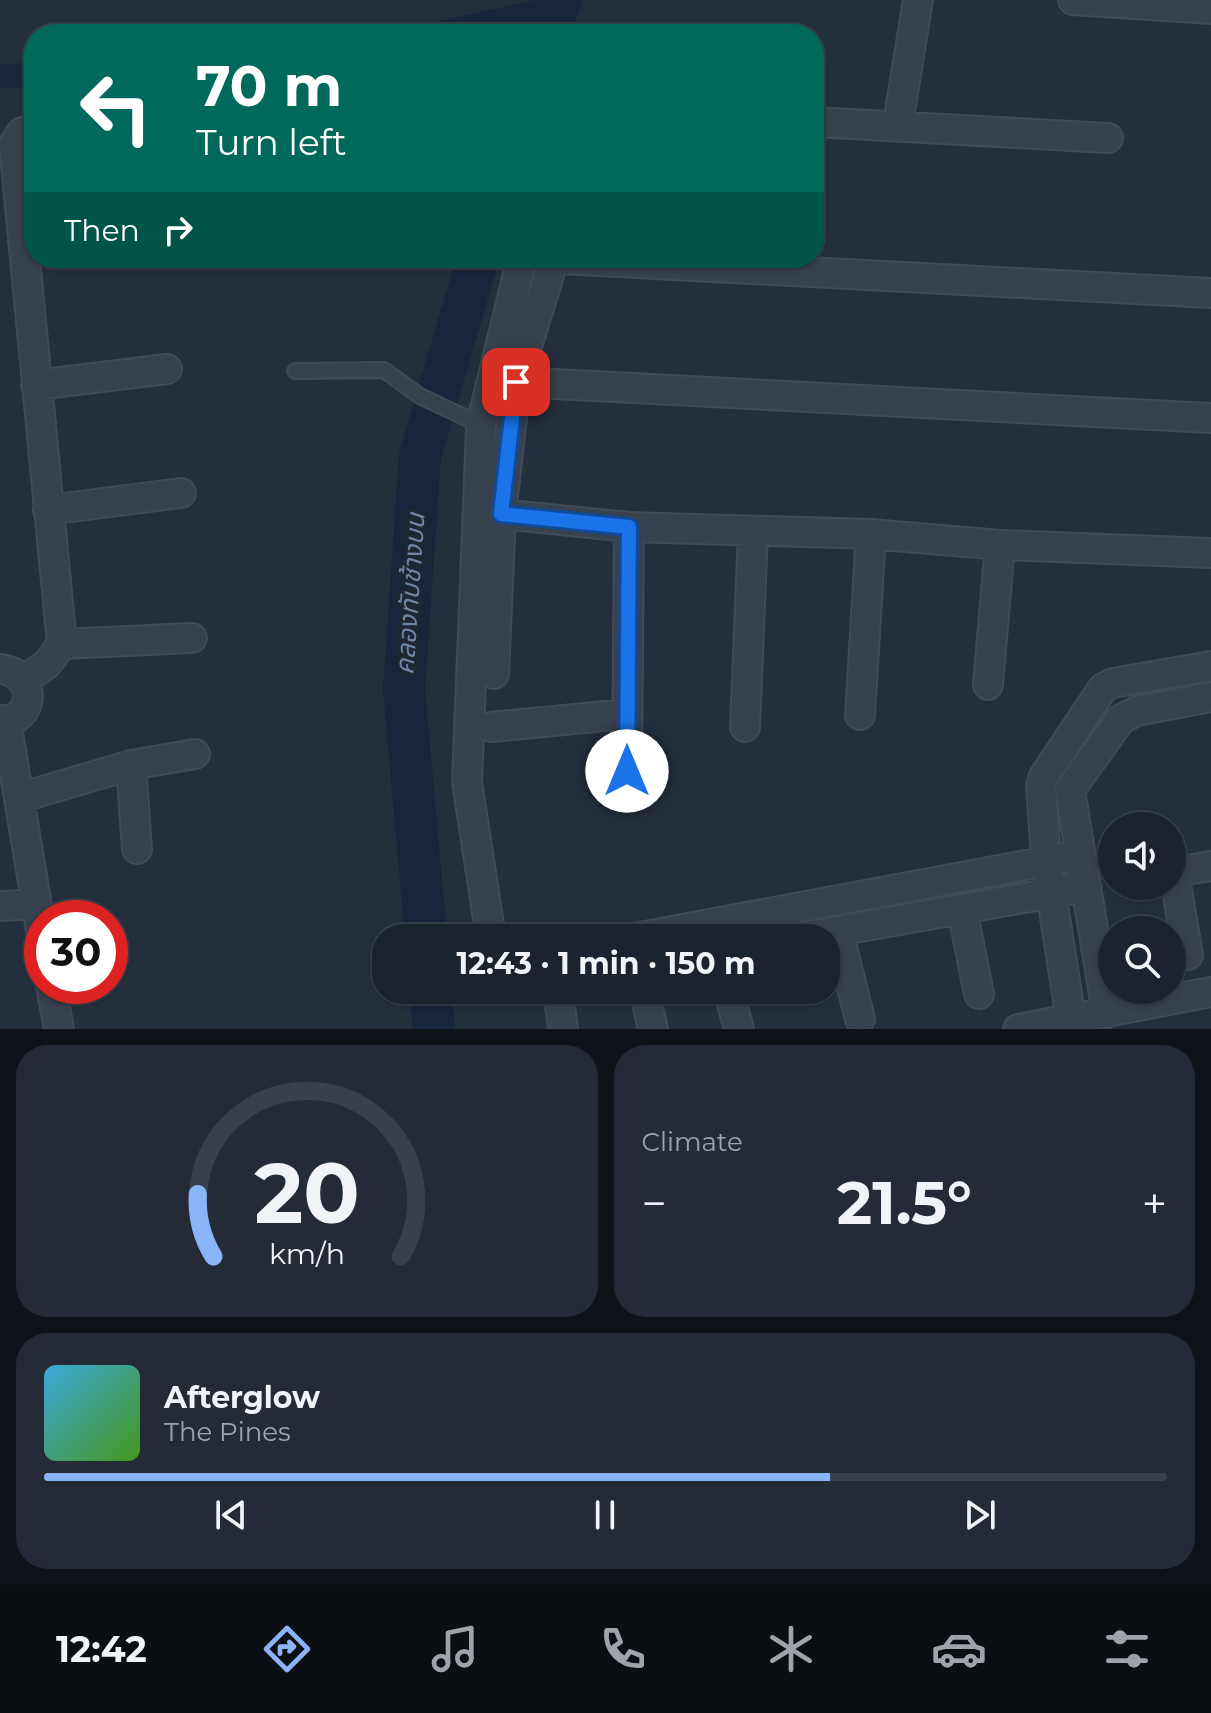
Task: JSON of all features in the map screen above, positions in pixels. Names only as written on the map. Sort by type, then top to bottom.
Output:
[{"type":"street","points":[[898,124],[918,0]]},
{"type":"street","points":[[1073,0],[1211,9]]},
{"type":"street","points":[[824,122],[1108,138]]},
{"type":"street","points":[[24,132],[14,144],[24,215]]},
{"type":"street","points":[[30,268],[36,385],[62,644],[47,664],[12,674],[29,692],[27,705],[3,721],[35,900]]},
{"type":"street","points":[[489,924],[467,782],[472,422],[519,268]]},
{"type":"street","points":[[494,674],[501,514],[516,382],[549,268]]},
{"type":"street","points":[[732,268],[1211,293]]},
{"type":"street","points":[[36,385],[167,369]]},
{"type":"street","points":[[516,382],[1211,418]]},
{"type":"street","points":[[48,510],[181,493]]},
{"type":"street","points":[[501,514],[629,527],[871,534],[1000,545],[1211,553]]},
{"type":"street","points":[[627,771],[629,527]]},
{"type":"street","points":[[745,727],[753,531]]},
{"type":"street","points":[[860,715],[871,534]]},
{"type":"street","points":[[988,685],[1000,545]]},
{"type":"street","points":[[62,644],[192,638]]},
{"type":"street","points":[[1071,1020],[1046,859],[1044,776],[1103,688],[1113,683],[1211,666]]},
{"type":"street","points":[[1107,1013],[1070,790],[1113,724],[1137,711],[1211,697]]},
{"type":"street","points":[[491,727],[627,714]]},
{"type":"street","points":[[19,798],[131,765],[195,754]]},
{"type":"street","points":[[131,765],[137,849]]},
{"type":"street","points":[[708,924],[1079,855]]},
{"type":"street","points":[[1188,955],[1174,872],[1211,866]]},
{"type":"street","points":[[840,931],[1085,887]]},
{"type":"street","points":[[0,906],[24,905]]},
{"type":"street","points":[[962,909],[979,994]]},
{"type":"street","points":[[840,939],[860,1019]]},
{"type":"street","points":[[1018,1029],[1211,992]]},
{"type":"street","points":[[54,1004],[59,1029]]},
{"type":"street","points":[[560,1004],[563,1029]]},
{"type":"street","points":[[647,1004],[653,1029]]},
{"type":"street","points":[[732,1004],[739,1029]]},
{"type":"lane","points":[[295,371],[384,370],[420,396],[472,422]]},
{"type":"waterway","name":"คลองทับช้างบน","points":[[551,24],[561,0]]},
{"type":"waterway","points":[[482,24],[555,8]]},
{"type":"waterway","points":[[0,76],[24,75]]},
{"type":"waterway","name":"คลองทับช้างบน","points":[[425,924],[404,689],[420,456],[475,268]]},
{"type":"waterway","name":"คลองทับช้างบน","points":[[432,1004],[434,1029]]},
{"type":"route","points":[[516,382],[501,514],[629,527],[627,771]]}]
